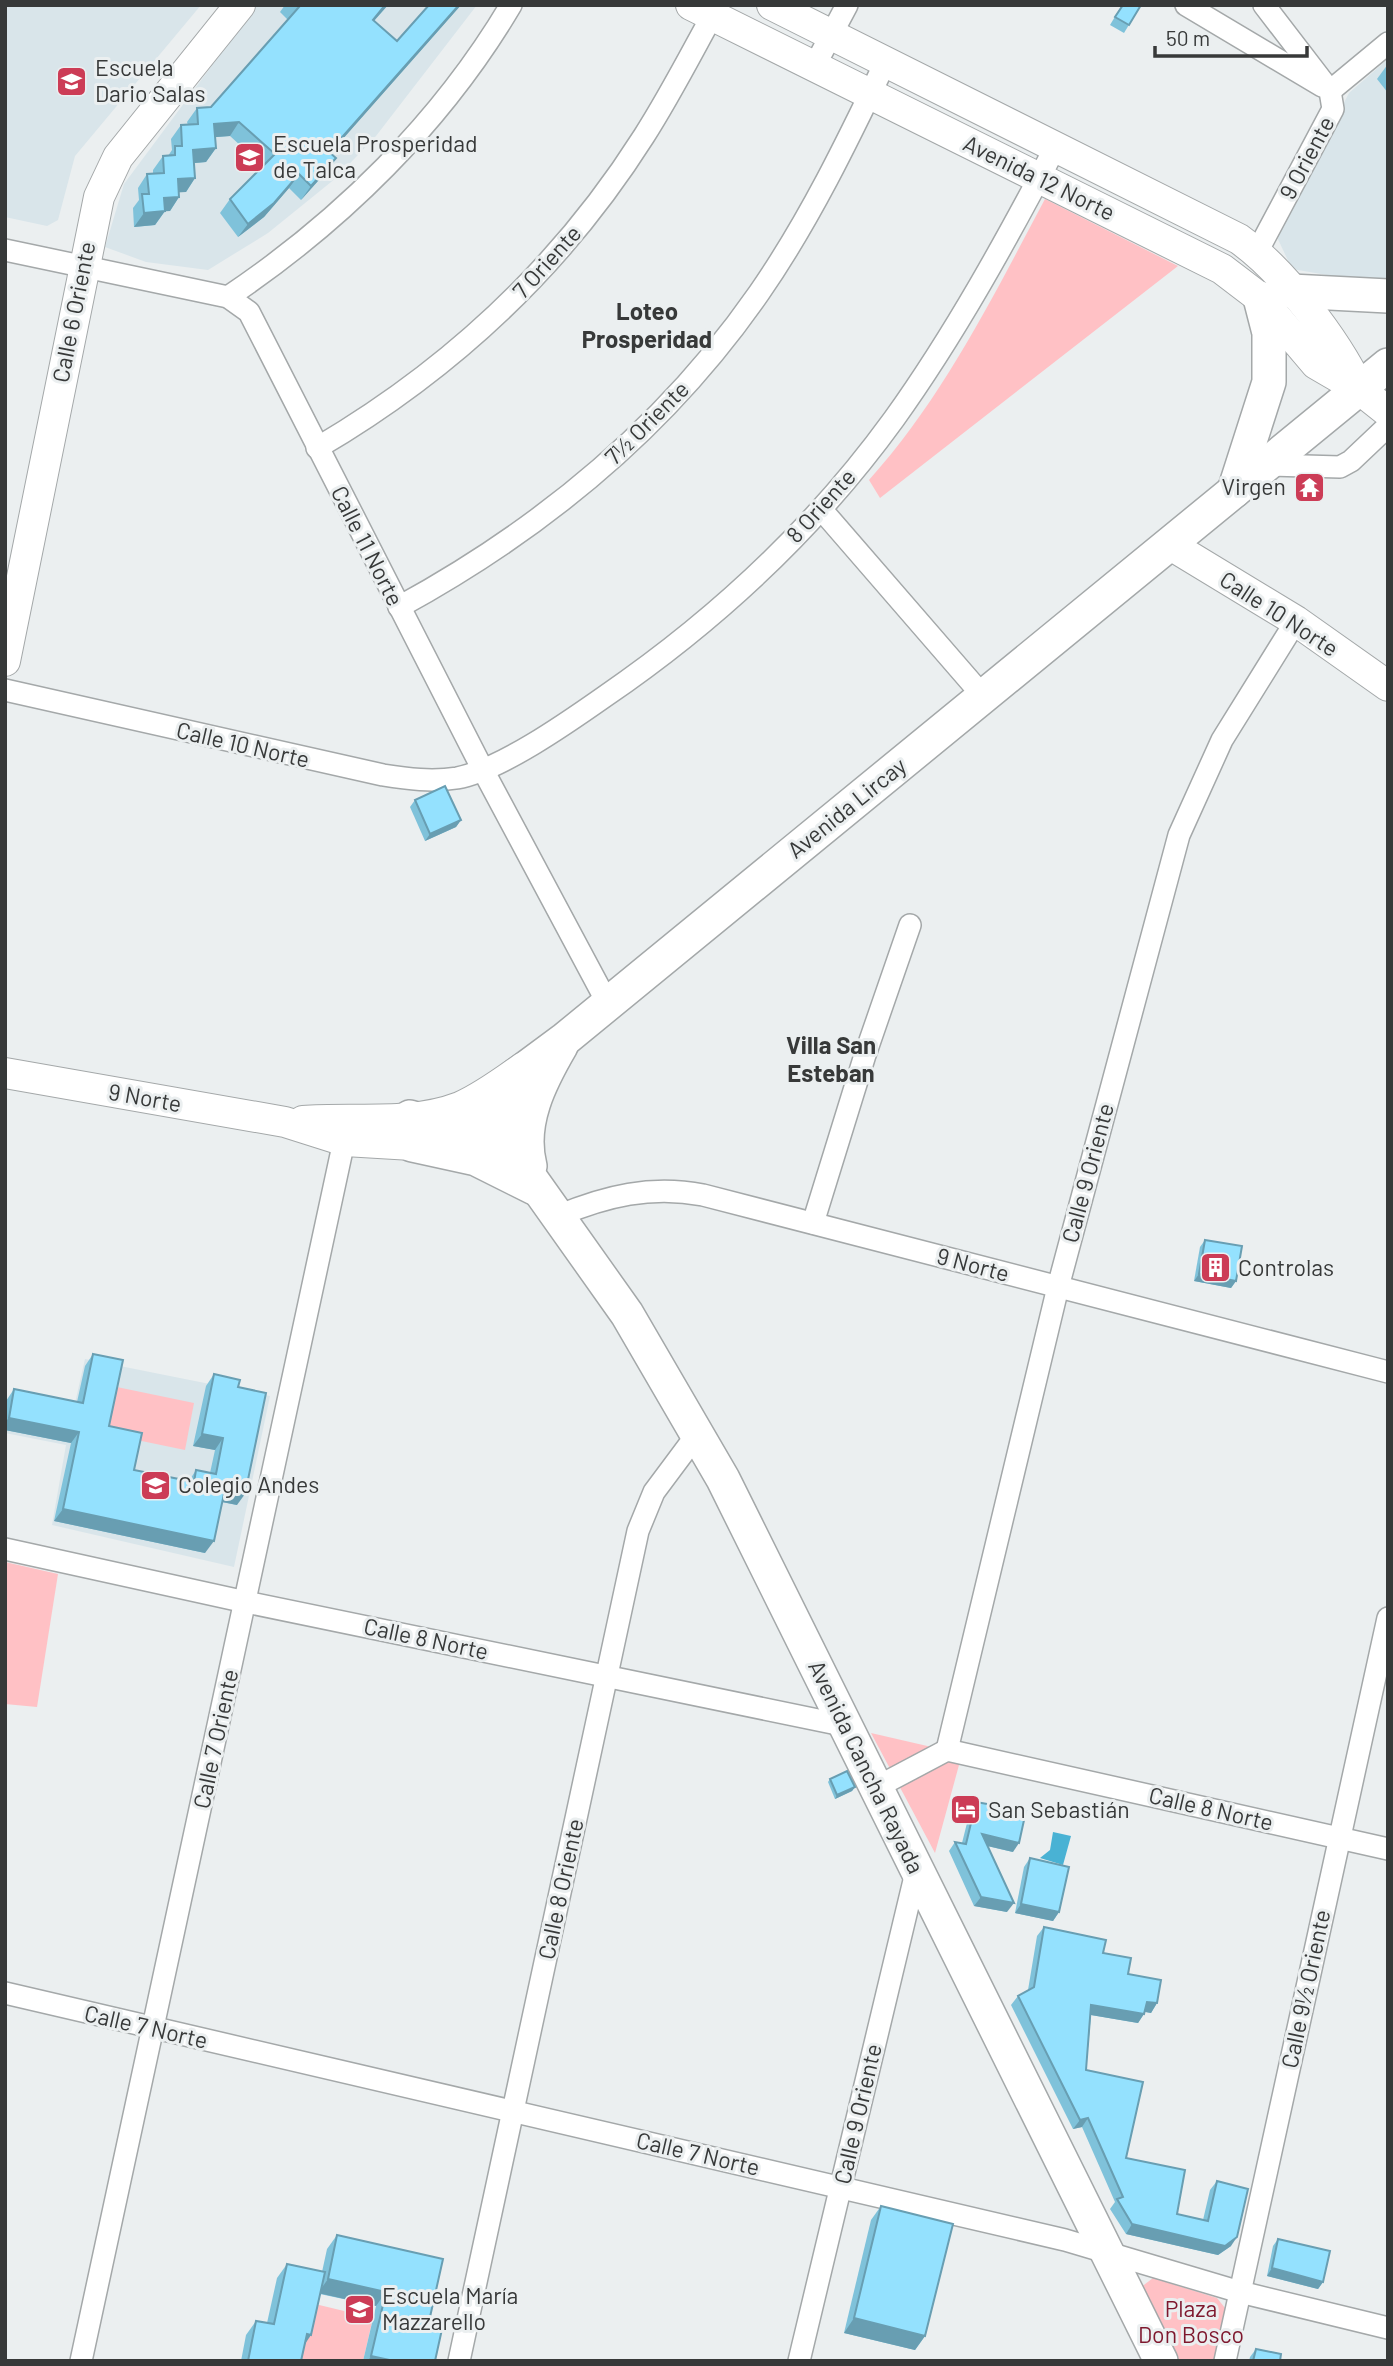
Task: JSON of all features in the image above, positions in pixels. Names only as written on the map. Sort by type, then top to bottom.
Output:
[{"type":"main road","name":"Calle 6 Oriente","points":[[5,662],[99,197],[118,156],[240,5]]},
{"type":"main road","name":"Avenida 12 Norte","points":[[772,5],[1223,229],[1257,252],[1275,294]]},
{"type":"main road","name":"Avenida 12 Norte","points":[[701,10],[1275,294],[1347,364],[1359,389],[1388,412]]},
{"type":"main road","points":[[1234,491],[1269,382],[1269,333],[1275,294],[1388,296]]},
{"type":"main road","name":"Avenida Lircay","points":[[565,1039],[1388,365]]},
{"type":"main road","name":"Calle 10 Norte","points":[[1169,544],[1296,621],[1388,686]]},
{"type":"main road","name":"Avenida Cancha Rayada","points":[[565,1039],[534,1071],[515,1076],[505,1107],[510,1149],[627,1314],[698,1433],[847,1726],[1161,2361]]},
{"type":"main road","points":[[411,1131],[447,1111],[472,1102],[534,1071]]},
{"type":"main road","name":"Avenida Cancha Rayada","points":[[534,1071],[527,1143],[533,1176],[549,1203]]},
{"type":"main road","name":"9 Norte","points":[[5,1073],[285,1122],[347,1129],[411,1131]]},
{"type":"main road","points":[[466,1133],[505,1107]]},
{"type":"main road","points":[[411,1131],[466,1133],[519,1163]]},
{"type":"main road","points":[[411,1131],[476,1159],[549,1203]]},
{"type":"street","points":[[228,297],[340,208],[413,139],[457,88],[511,5]]},
{"type":"street","points":[[814,67],[847,5]]},
{"type":"street","points":[[1185,5],[1330,91]]},
{"type":"street","points":[[1264,5],[1330,91]]},
{"type":"street","name":"7 Oriente","points":[[317,448],[394,401],[429,375],[495,318],[537,276],[590,213],[638,146],[701,10]]},
{"type":"street","name":"9 Oriente","points":[[1257,252],[1333,109],[1330,91],[1388,43]]},
{"type":"street","name":"7½ Oriente","points":[[399,607],[462,571],[536,522],[614,459],[681,393],[735,326],[788,248],[886,61]]},
{"type":"street","name":"8 Oriente","points":[[483,770],[591,706],[665,653],[743,588],[821,509],[892,421],[923,377],[1056,146]]},
{"type":"street","name":"Calle 11 Norte","points":[[5,250],[228,297],[243,305],[254,319],[317,448],[483,770],[608,1004]]},
{"type":"street","points":[[1266,465],[1340,467],[1351,461],[1388,426]]},
{"type":"street","points":[[821,509],[983,696]]},
{"type":"street","name":"Calle 9 Oriente","points":[[947,1750],[1058,1287],[1179,835],[1217,750],[1296,621]]},
{"type":"street","name":"Calle 10 Norte","points":[[5,690],[383,775],[440,780],[483,770]]},
{"type":"street","points":[[813,1223],[865,1055],[910,925]]},
{"type":"street","name":"Calle 7 Oriente","points":[[81,2361],[347,1129]]},
{"type":"street","name":"9 Norte","points":[[549,1203],[665,1190],[703,1195],[1388,1372]]},
{"type":"street","name":"Calle 8 Oriente","points":[[458,2361],[645,1511],[663,1476],[698,1433]]},
{"type":"street","name":"Calle 8 Norte","points":[[5,1549],[246,1602],[847,1726]]},
{"type":"street","name":"Calle 9½ Oriente","points":[[1225,2361],[1388,1618]]},
{"type":"street","points":[[877,1787],[947,1750]]},
{"type":"street","name":"Calle 8 Norte","points":[[947,1750],[1388,1849]]},
{"type":"street","name":"Calle 9 Oriente","points":[[799,2361],[917,1868]]},
{"type":"street","name":"Calle 7 Norte","points":[[5,1993],[840,2187],[1107,2253],[1240,2292],[1388,2328]]},
{"type":"shaded area","name":"Escuela Dario Salas","points":[[5,5],[201,5],[75,156],[58,220],[47,226],[5,217]]},
{"type":"shaded area","name":"Escuela Prosperidad de Talca","points":[[257,5],[477,5],[376,136],[336,178],[268,233],[208,270],[146,262],[105,247],[124,184]]},
{"type":"shaded area","points":[[1388,59],[1388,280],[1362,281],[1292,269],[1276,235],[1349,93]]},
{"type":"shaded area","name":"Colegio Andes","points":[[85,1359],[270,1396],[234,1567],[52,1525],[66,1445],[5,1433],[5,1402],[73,1412]]},
{"type":"green space","points":[[1045,199],[1178,266],[880,498],[869,480],[921,415],[966,345]]},
{"type":"green space","points":[[112,1386],[194,1403],[185,1450],[103,1433]]},
{"type":"green space","points":[[5,1562],[58,1574],[37,1707],[5,1704]]},
{"type":"green space","points":[[871,1733],[962,1754],[935,1853]]},
{"type":"green space","name":"Plaza Don Bosco","points":[[1153,2278],[1217,2298],[1225,2308],[1215,2361],[1176,2361],[1140,2288]]},
{"type":"green space","points":[[311,2303],[373,2318],[363,2361],[294,2361]]},
{"type":"water","points":[[1053,1832],[1071,1836],[1063,1865],[1040,1858],[1050,1850]]},
{"type":"building","points":[[297,5],[385,5],[373,20],[397,41],[429,5],[459,5],[329,152],[336,158],[311,186],[299,174],[274,203],[248,224],[230,199],[275,154],[239,122],[214,124],[216,148],[193,150],[195,178],[178,179],[179,197],[164,198],[165,211],[144,213],[142,194],[149,194],[147,174],[164,173],[163,156],[175,155],[175,146],[182,146],[181,125],[198,124],[197,108],[211,107],[299,7]]},
{"type":"building","points":[[1123,5],[1141,5],[1129,25],[1115,17]]},
{"type":"building","points":[[445,786],[461,820],[430,834],[415,800]]},
{"type":"building","name":"Controlas","points":[[1205,1240],[1242,1246],[1236,1281],[1199,1274]]},
{"type":"building","points":[[93,1354],[123,1360],[109,1426],[142,1433],[134,1470],[194,1482],[196,1470],[216,1474],[223,1438],[202,1434],[214,1374],[240,1380],[238,1387],[266,1393],[245,1494],[225,1489],[214,1541],[63,1509],[79,1432],[9,1418],[14,1389],[83,1403]]},
{"type":"building","points":[[847,1771],[855,1787],[837,1795],[830,1779]]},
{"type":"building","points":[[976,1802],[1026,1811],[1019,1843],[982,1834],[1014,1903],[981,1897],[955,1842],[966,1844]]},
{"type":"building","points":[[1030,1858],[1069,1867],[1059,1912],[1021,1904]]},
{"type":"building","points":[[1044,1927],[1106,1940],[1103,1953],[1131,1958],[1128,1974],[1161,1980],[1157,2003],[1147,2002],[1144,2014],[1091,2005],[1086,2070],[1143,2082],[1126,2158],[1185,2170],[1177,2214],[1208,2221],[1217,2181],[1248,2189],[1237,2237],[1225,2246],[1132,2224],[1117,2199],[1123,2197],[1088,2118],[1080,2120],[1018,1996],[1034,1987]]},
{"type":"building","points":[[881,2206],[953,2224],[925,2336],[854,2318]]},
{"type":"building","points":[[337,2235],[443,2259],[430,2317],[444,2320],[435,2361],[394,2361],[371,2356],[386,2292],[328,2279]]},
{"type":"building","points":[[1278,2239],[1330,2251],[1323,2282],[1272,2268]]},
{"type":"building","points":[[287,2264],[325,2272],[311,2335],[307,2334],[301,2361],[248,2361],[256,2321],[274,2324]]},
{"type":"building","points":[[1256,2349],[1281,2354],[1280,2361],[1253,2361]]},
{"type":"place","name":"Escuela Dario Salas","points":[[72,81]]},
{"type":"place","name":"Escuela Prosperidad de Talca","points":[[250,157]]},
{"type":"place","name":"Virgen","points":[[1309,487]]},
{"type":"place","name":"Controlas","points":[[1215,1268]]},
{"type":"place","name":"Colegio Andes","points":[[155,1485]]},
{"type":"place","name":"San Sebastián","points":[[965,1810]]},
{"type":"place","name":"Escuela María Mazzarello","points":[[359,2309]]},
{"type":"district","name":"Loteo Prosperidad","points":[[647,326]]},
{"type":"district","name":"Villa San Esteban","points":[[831,1060]]}]
